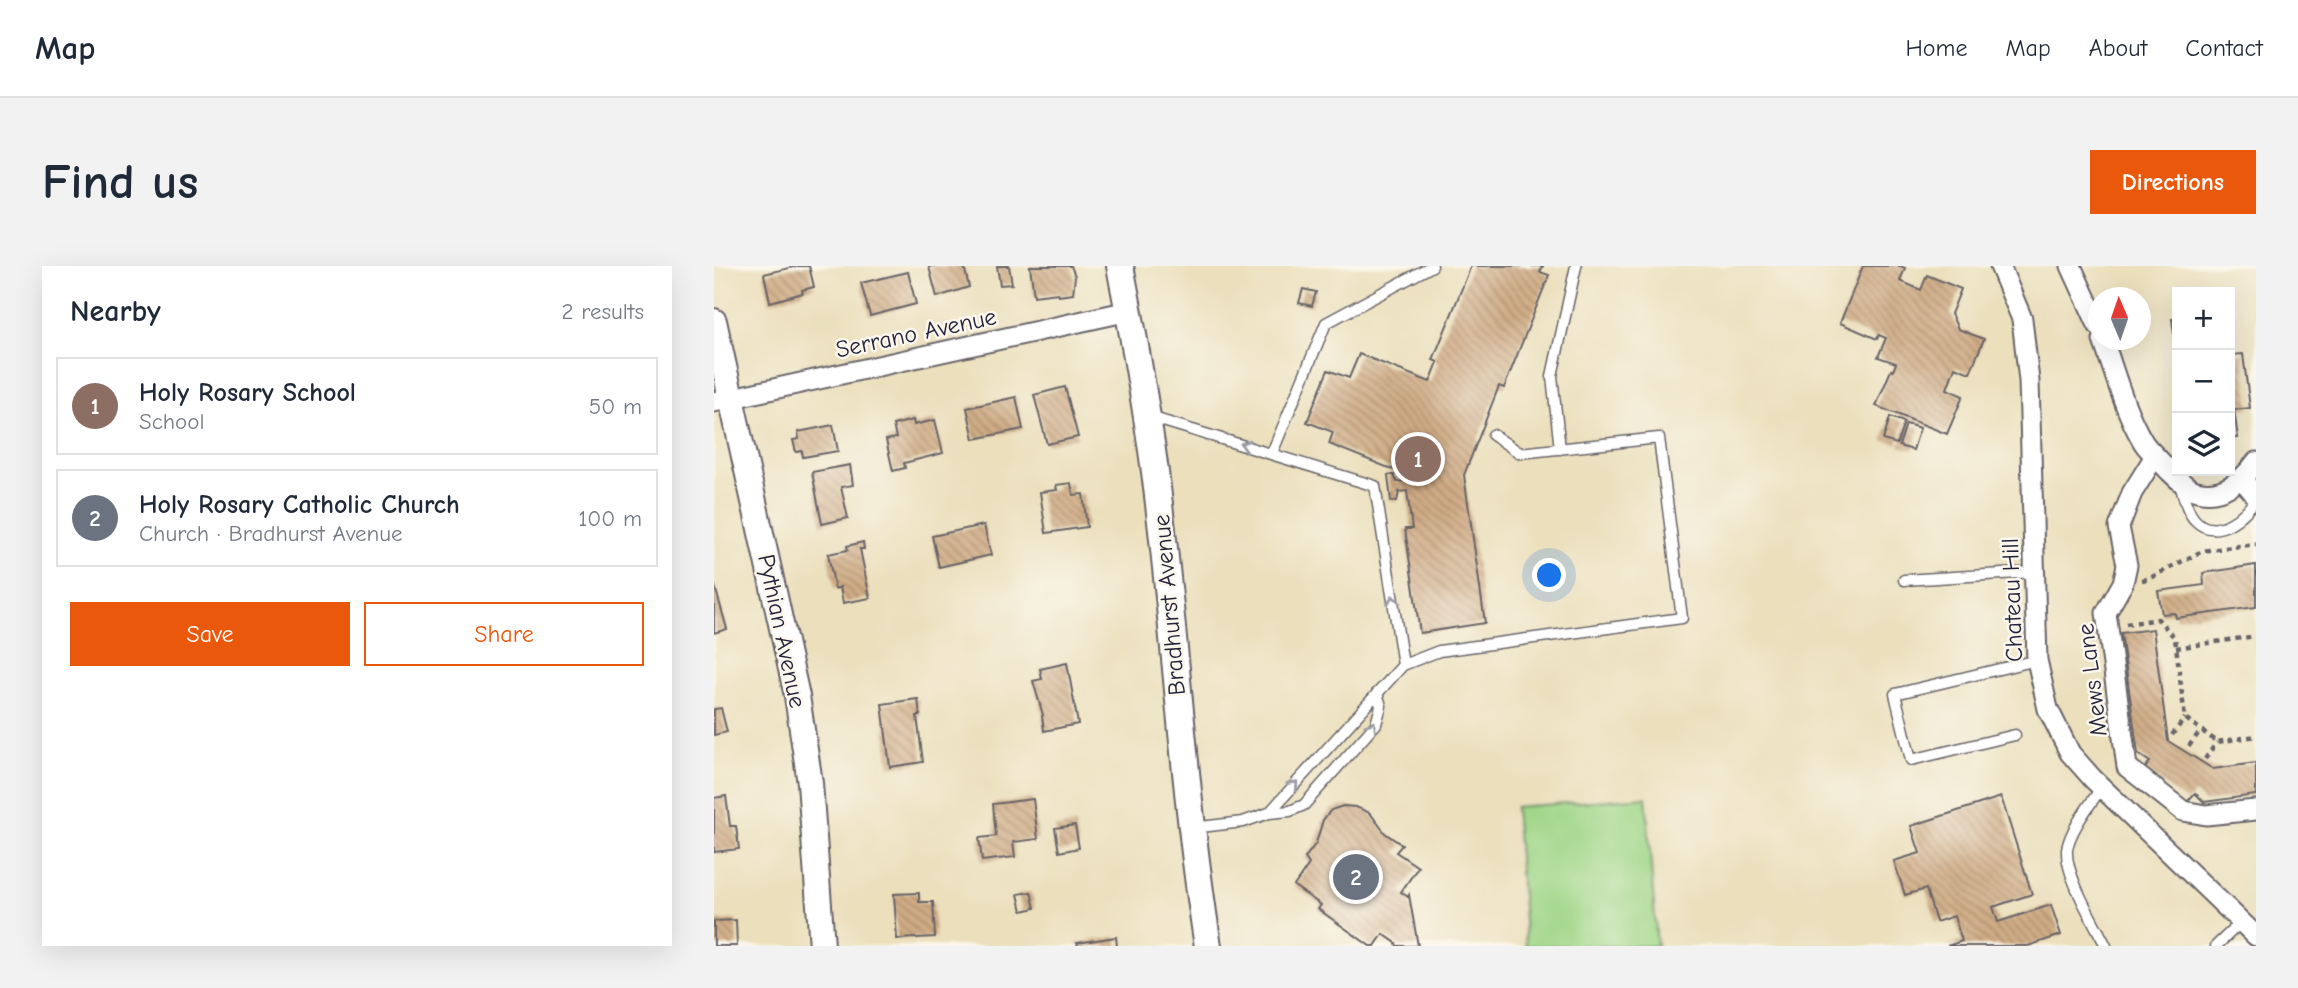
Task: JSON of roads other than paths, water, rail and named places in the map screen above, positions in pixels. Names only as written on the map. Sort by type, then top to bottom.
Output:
[{"type":"main road","name":"Bradhurst Avenue","points":[[1120,266],[1147,416],[1163,543],[1191,828],[1208,946]]},
{"type":"street","name":"Chateau Hill","points":[[2000,266],[2022,319],[2029,381],[2037,660],[2048,709],[2070,753],[2102,788],[2256,936]]},
{"type":"street","points":[[2071,266],[2088,303]]},
{"type":"street","name":"Serrano Avenue","points":[[723,400],[1129,311]]},
{"type":"street","name":"Pythian Avenue","points":[[714,321],[723,400],[797,696],[810,783],[822,946]]},
{"type":"street","points":[[2106,350],[2128,413],[2143,443],[2195,491],[2215,492],[2234,485],[2256,462]]},
{"type":"street","name":"Mews Lane","points":[[2155,456],[2132,493],[2119,527],[2127,565],[2123,583],[2106,613],[2127,767],[2183,811],[2206,815],[2256,810]]},
{"type":"street","points":[[2242,479],[2256,497]]},
{"type":"lane","points":[[1272,453],[1326,323],[1432,266]]},
{"type":"lane","points":[[1560,449],[1552,376],[1576,266]]},
{"type":"lane","points":[[1147,416],[1375,486],[1403,665]]},
{"type":"lane","points":[[1269,813],[1403,665],[1439,651],[1682,618],[1659,438],[1520,453],[1493,435]]},
{"type":"lane","points":[[2178,478],[2195,521],[2205,527],[2232,523],[2245,514],[2256,497]]},
{"type":"lane","points":[[1904,580],[2035,572]]},
{"type":"lane","points":[[2015,735],[1911,760],[1895,695],[2037,660]]},
{"type":"lane","points":[[1191,828],[1243,822],[1304,805],[1376,724],[1381,706],[1377,694]]},
{"type":"lane","points":[[2102,788],[2078,824],[2067,848],[2068,869],[2106,946]]},
{"type":"lane","points":[[2216,946],[2241,922]]},
{"type":"place","name":"Holy Rosary School","points":[[1418,459]]},
{"type":"place","name":"Holy Rosary Catholic Church","points":[[1356,877]]}]
